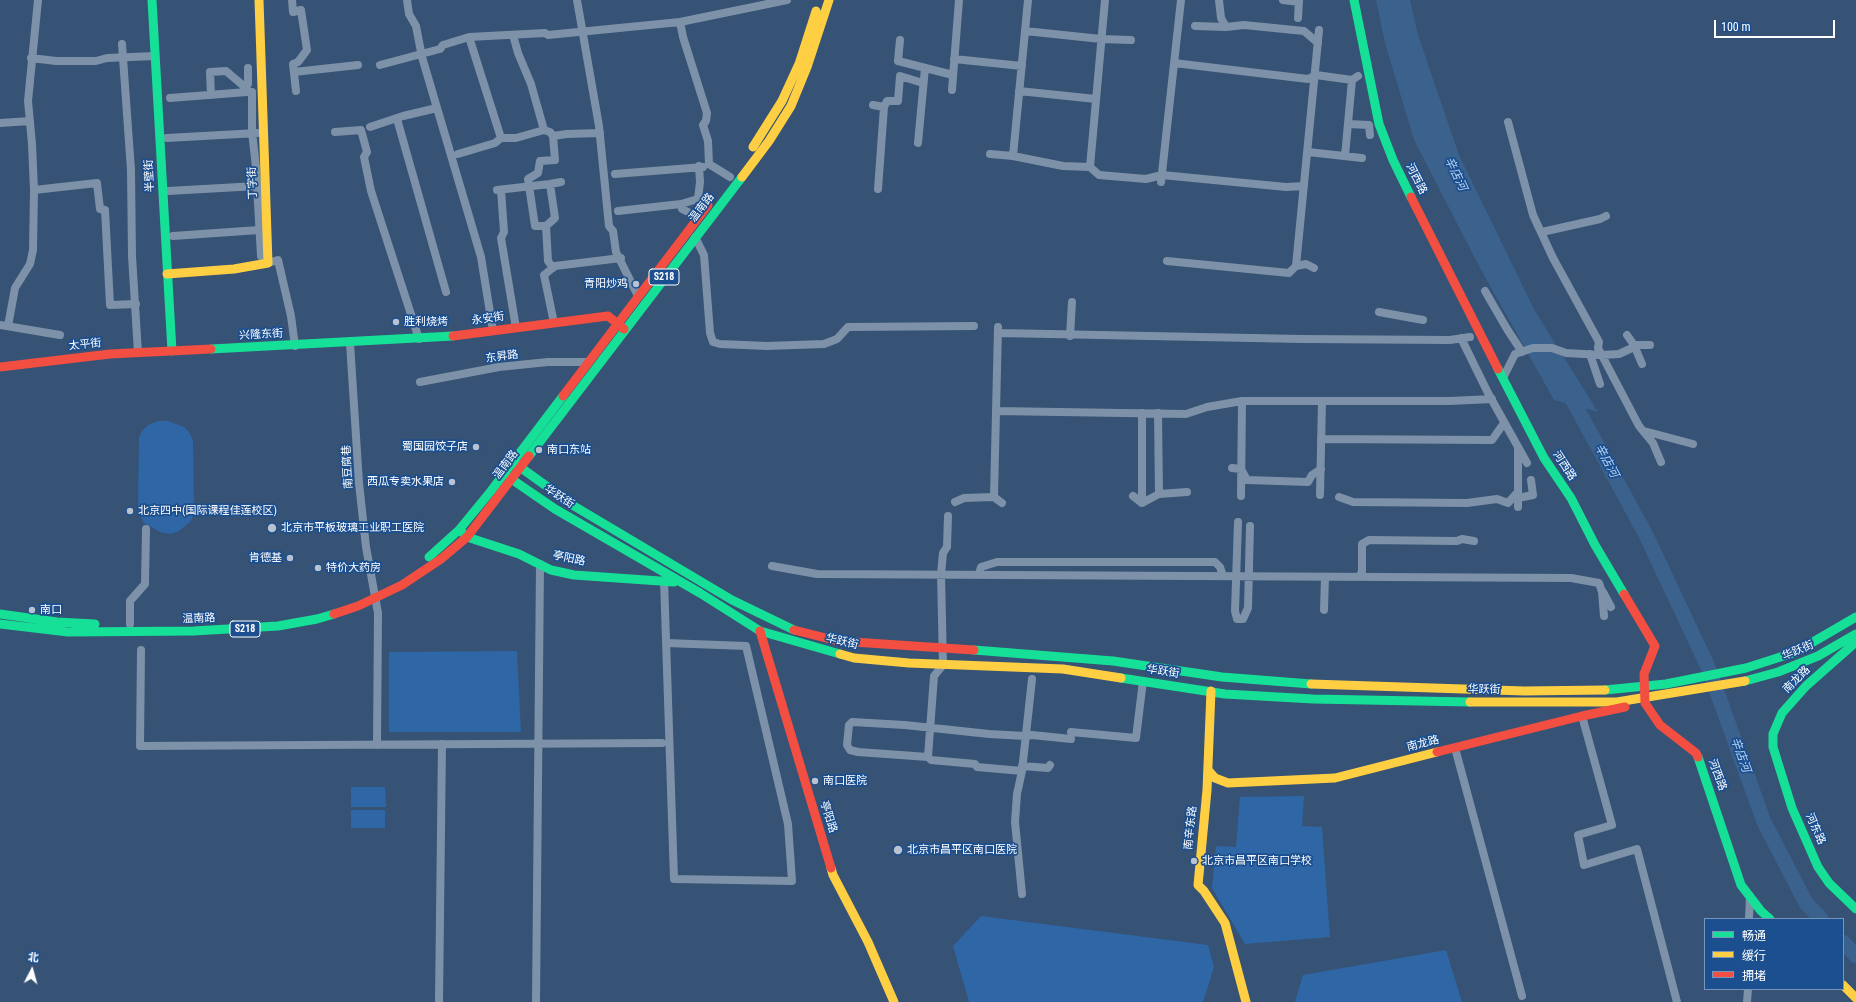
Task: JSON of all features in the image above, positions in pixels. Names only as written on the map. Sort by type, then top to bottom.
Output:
[{"type":"street","points":[[38,0],[31,58],[28,101],[34,190],[33,250],[30,264],[15,288],[4,326],[60,335]]},
{"type":"street","name":"半壁街","points":[[152,0],[172,351]]},
{"type":"street","name":"丁字街","points":[[258,0],[268,263]]},
{"type":"street","points":[[292,0],[293,12],[301,10],[307,50],[298,62],[293,64],[296,91]]},
{"type":"street","points":[[407,0],[409,14],[416,26],[422,57],[481,257],[493,331]]},
{"type":"street","points":[[577,0],[600,133],[609,226],[613,231],[616,252],[621,258],[638,296]]},
{"type":"street","points":[[380,65],[422,52],[440,49],[443,45],[469,37],[545,33],[548,35],[680,22],[787,0]]},
{"type":"street","points":[[748,153],[761,136],[782,101],[799,64],[820,0]]},
{"type":"street","name":"温南路","points":[[0,614],[57,622],[130,624],[233,622],[278,617],[315,611],[402,585],[441,559],[467,537],[507,476],[621,326],[695,237],[769,141],[791,106],[807,68],[829,0]]},
{"type":"street","points":[[952,90],[959,0]]},
{"type":"street","points":[[1013,156],[1028,0]]},
{"type":"street","points":[[1090,167],[1105,0]]},
{"type":"street","points":[[1162,178],[1181,0]]},
{"type":"street","points":[[1219,0],[1221,18],[1226,27]]},
{"type":"street","points":[[1283,0],[1299,1],[1298,18]]},
{"type":"street","name":"河西路","points":[[1354,0],[1379,124],[1393,160],[1544,458],[1571,498],[1595,545],[1655,646],[1644,674],[1645,701],[1660,725],[1696,754],[1741,885],[1761,911],[1769,918]]},
{"type":"street","points":[[680,22],[683,37],[707,113],[706,121],[703,125],[708,141],[709,164]]},
{"type":"street","points":[[1195,26],[1226,27],[1244,25],[1304,31],[1318,43]]},
{"type":"street","points":[[1296,266],[1316,74],[1319,30]]},
{"type":"street","points":[[1025,31],[1101,39],[1131,40]]},
{"type":"street","points":[[514,35],[518,53],[531,84],[544,130]]},
{"type":"street","points":[[469,37],[501,138]]},
{"type":"street","points":[[900,40],[898,61],[953,75]]},
{"type":"street","points":[[122,44],[131,170],[130,206],[138,353]]},
{"type":"street","points":[[31,58],[56,61],[96,61],[107,58],[155,56]]},
{"type":"street","points":[[954,59],[1022,66]]},
{"type":"street","points":[[1174,63],[1308,80],[1316,74],[1355,78],[1345,156]]},
{"type":"street","points":[[294,72],[358,65]]},
{"type":"street","points":[[247,90],[248,68]]},
{"type":"street","points":[[918,144],[925,68]]},
{"type":"street","points":[[211,95],[210,72],[226,71],[247,90],[252,92],[252,132],[261,256]]},
{"type":"street","points":[[878,189],[884,107],[887,101],[898,101],[900,76],[923,83]]},
{"type":"street","points":[[170,98],[211,95],[247,90]]},
{"type":"street","points":[[1019,91],[1096,99]]},
{"type":"street","points":[[873,105],[884,107]]},
{"type":"street","points":[[370,128],[437,108]]},
{"type":"street","points":[[397,119],[412,179],[446,292]]},
{"type":"street","points":[[0,123],[30,121]]},
{"type":"street","points":[[1508,122],[1534,215],[1553,258],[1599,342],[1598,348],[1644,431],[1653,443],[1661,462]]},
{"type":"street","points":[[1348,124],[1369,125],[1370,135]]},
{"type":"street","points":[[335,132],[361,130],[367,152],[364,157],[371,190],[419,339]]},
{"type":"street","points":[[458,154],[495,143],[501,138],[516,138],[544,130],[550,132],[553,136],[555,160],[540,161],[538,173],[528,179],[535,226],[546,226],[555,218],[550,184]]},
{"type":"street","points":[[167,138],[252,132],[263,133]]},
{"type":"street","points":[[553,136],[600,133]]},
{"type":"street","points":[[1308,152],[1362,158]]},
{"type":"street","points":[[990,154],[1013,156],[1064,166],[1090,167],[1099,175],[1286,187],[1304,186]]},
{"type":"street","points":[[614,174],[699,166],[706,167],[709,164]]},
{"type":"street","points":[[709,164],[730,177]]},
{"type":"street","points":[[618,211],[681,204],[698,200],[700,182],[699,166]]},
{"type":"street","points":[[516,328],[502,238],[504,232],[498,190],[561,182]]},
{"type":"street","points":[[34,190],[97,183],[100,209],[105,210],[110,305],[136,304]]},
{"type":"street","points":[[168,190],[257,186]]},
{"type":"street","name":"温南路","points":[[516,464],[588,362],[621,326],[638,296],[715,196]]},
{"type":"street","points":[[681,204],[682,209],[688,212]]},
{"type":"street","points":[[1542,232],[1600,219],[1606,216]]},
{"type":"street","points":[[546,226],[548,261],[553,268]]},
{"type":"street","points":[[173,236],[260,230]]},
{"type":"street","points":[[695,237],[704,255],[710,333],[713,342],[720,344],[767,346],[824,344],[837,339],[848,327],[974,326]]},
{"type":"street","points":[[554,323],[544,275],[553,268],[621,258]]},
{"type":"street","points":[[168,274],[234,269],[278,260],[291,316],[295,346]]},
{"type":"street","points":[[1167,260],[1289,273],[1296,266],[1306,264],[1314,268]]},
{"type":"street","points":[[1485,291],[1507,330],[1522,352]]},
{"type":"street","points":[[1070,336],[1072,302]]},
{"type":"street","points":[[1379,312],[1423,320]]},
{"type":"street","name":"永安街","points":[[350,343],[419,339],[608,316],[621,326]]},
{"type":"street","points":[[994,497],[998,330],[1070,336],[1450,340],[1470,337]]},
{"type":"street","points":[[1627,336],[1634,345],[1642,364]]},
{"type":"street","points":[[1461,338],[1504,423],[1527,463]]},
{"type":"street","name":"兴隆东街","points":[[172,351],[350,343]]},
{"type":"street","name":"南豆腐巷","points":[[350,343],[366,546],[378,613],[377,745]]},
{"type":"street","points":[[1503,378],[1515,354],[1533,348],[1552,348],[1566,353],[1602,355],[1619,354],[1632,348],[1634,345],[1650,345]]},
{"type":"street","name":"太平街","points":[[0,367],[110,354],[172,351]]},
{"type":"street","points":[[1590,354],[1600,384]]},
{"type":"street","name":"东昇路","points":[[420,382],[499,367],[548,362],[588,362]]},
{"type":"street","points":[[996,412],[1186,414],[1207,407],[1242,401],[1492,399]]},
{"type":"street","points":[[1241,496],[1242,401]]},
{"type":"street","points":[[1320,495],[1322,401]]},
{"type":"street","points":[[1142,413],[1142,503]]},
{"type":"street","points":[[1158,413],[1159,494]]},
{"type":"street","points":[[1321,439],[1492,440],[1504,423]]},
{"type":"street","points":[[1644,431],[1693,444]]},
{"type":"street","points":[[1518,447],[1518,508]]},
{"type":"street","name":"华跃街","points":[[516,464],[574,506],[732,600],[789,628],[838,641],[942,649],[1054,655],[1113,661],[1222,677],[1318,685],[1524,691],[1610,690],[1666,684],[1746,668],[1796,652],[1856,617]]},
{"type":"street","points":[[1232,468],[1241,469]]},
{"type":"street","points":[[1241,469],[1248,480],[1308,482],[1312,475],[1321,469]]},
{"type":"street","name":"温南路","points":[[0,624],[68,632],[241,629],[272,627],[317,619],[358,606],[436,552],[459,530],[507,476]]},
{"type":"street","name":"华跃街","points":[[507,476],[555,509],[700,593],[760,631],[854,658],[909,664],[1064,669],[1211,691],[1313,699],[1550,703],[1618,702],[1645,701],[1672,694],[1748,680],[1778,672],[1818,656],[1856,634]]},
{"type":"street","points":[[1339,497],[1353,502],[1467,503],[1497,499],[1508,503],[1518,495],[1533,495],[1531,480]]},
{"type":"street","points":[[1142,503],[1159,494],[1187,492]]},
{"type":"street","points":[[1133,496],[1142,503]]},
{"type":"street","points":[[955,502],[964,498],[994,497],[1002,503]]},
{"type":"street","points":[[928,758],[934,676],[944,664],[942,649],[941,574],[943,553],[947,548],[948,516]]},
{"type":"street","points":[[1238,522],[1235,611],[1237,619],[1243,619],[1248,608],[1250,526]]},
{"type":"street","points":[[130,624],[130,600],[145,584],[146,529]]},
{"type":"street","name":"亭阳路","points":[[459,530],[467,537],[519,554],[551,570],[574,575],[664,580],[681,583]]},
{"type":"street","points":[[1360,577],[1362,571],[1362,544],[1368,540],[1457,541],[1462,539],[1474,541]]},
{"type":"street","points":[[979,574],[981,567],[997,562],[1215,562],[1220,568],[1223,576]]},
{"type":"street","points":[[536,1002],[540,564]]},
{"type":"street","points":[[772,566],[817,574],[1249,575],[1261,577],[1571,578],[1599,583],[1602,592],[1611,607]]},
{"type":"street","points":[[1324,610],[1325,577]]},
{"type":"street","points":[[664,580],[666,643],[674,879],[792,881],[788,824],[746,646],[666,643]]},
{"type":"street","points":[[1602,592],[1604,616]]},
{"type":"street","name":"亭阳路","points":[[760,631],[833,875],[868,942],[894,1002]]},
{"type":"street","name":"南龙路","points":[[1773,747],[1773,734],[1782,713],[1806,686],[1856,642]]},
{"type":"street","points":[[141,650],[140,746],[662,743]]},
{"type":"street","points":[[1022,894],[1015,822],[1017,794],[1022,768],[1032,679]]},
{"type":"street","points":[[1050,765],[1048,768],[977,767],[975,764],[931,760],[928,758],[858,752],[850,750],[847,745],[849,724],[852,722],[1025,736],[1136,738],[1143,681]]},
{"type":"street","name":"南辛东路","points":[[1211,691],[1208,770],[1198,885],[1204,891],[1225,923],[1246,1002]]},
{"type":"street","name":"南龙路","points":[[1208,770],[1215,778],[1228,783],[1327,779],[1345,776],[1645,701]]},
{"type":"street","points":[[1582,716],[1612,825],[1578,835],[1584,865],[1637,849],[1677,1002]]},
{"type":"street","points":[[439,1002],[442,744]]},
{"type":"street","name":"河东路","points":[[1773,747],[1792,808],[1818,867],[1829,883],[1856,909]]},
{"type":"street","points":[[1455,748],[1522,996]]},
{"type":"street","points":[[1749,918],[1750,896]]},
{"type":"street","points":[[1844,986],[1856,998]]},
{"type":"street","points":[[1747,1002],[1748,990]]},
{"type":"shaded area","points":[[159,421],[168,421],[184,427],[189,432],[193,440],[194,514],[191,521],[179,531],[171,534],[160,532],[144,523],[138,508],[139,437],[148,425]]},
{"type":"shaded area","points":[[517,651],[521,732],[389,732],[389,652]]},
{"type":"shaded area","points":[[351,787],[385,787],[386,807],[351,807]]},
{"type":"shaded area","points":[[1304,796],[1302,826],[1322,827],[1330,937],[1245,944],[1212,888],[1216,846],[1236,847],[1240,797]]},
{"type":"shaded area","points":[[351,810],[385,810],[385,828],[351,828]]},
{"type":"shaded area","points":[[981,916],[1208,945],[1214,967],[1203,1002],[969,1002],[953,946]]},
{"type":"shaded area","points":[[1446,950],[1462,1002],[1295,1002],[1303,975]]},
{"type":"water","points":[[1376,0],[1410,0],[1418,35],[1459,155],[1535,311],[1598,412],[1554,400],[1480,268],[1414,140],[1385,43]]},
{"type":"waterway","name":"辛店河","points":[[1566,388],[1646,535],[1708,667],[1764,822],[1806,903],[1820,918]]},
{"type":"waterway","name":"辛店河","points":[[1844,943],[1856,956]]},
{"type":"traffic: fast","points":[[152,0],[172,351]]},
{"type":"traffic: fast","points":[[1354,0],[1379,124],[1393,160],[1411,197]]},
{"type":"traffic: fast","points":[[529,456],[742,177]]},
{"type":"traffic: fast","points":[[211,349],[453,336]]},
{"type":"traffic: fast","points":[[1498,369],[1544,458],[1571,498],[1595,545],[1624,594]]},
{"type":"traffic: fast","points":[[429,557],[459,530],[491,491],[563,396]]},
{"type":"traffic: fast","points":[[513,462],[574,506],[732,600],[794,630]]},
{"type":"traffic: fast","points":[[504,474],[555,509],[700,593],[760,631],[840,654]]},
{"type":"traffic: fast","points":[[460,530],[467,537],[519,554],[551,570],[574,575],[674,582]]},
{"type":"traffic: fast","points":[[0,614],[57,622],[95,624]]},
{"type":"traffic: fast","points":[[0,624],[68,632],[194,631],[278,626],[317,619],[334,614]]},
{"type":"traffic: fast","points":[[1605,690],[1666,684],[1746,668],[1796,652],[1856,617]]},
{"type":"traffic: fast","points":[[1745,681],[1778,672],[1818,656],[1856,634]]},
{"type":"traffic: fast","points":[[1856,642],[1806,686],[1782,713],[1773,734],[1773,747],[1792,808],[1818,867],[1829,883],[1856,909]]},
{"type":"traffic: fast","points":[[974,650],[1113,661],[1222,677],[1311,684]]},
{"type":"traffic: fast","points":[[1121,678],[1225,694],[1313,699],[1470,702]]},
{"type":"traffic: fast","points":[[1698,757],[1741,885],[1761,911],[1769,918]]},
{"type":"traffic: slow","points":[[167,274],[234,269],[268,263],[259,0]]},
{"type":"traffic: slow","points":[[742,177],[769,141],[791,106],[807,67],[829,0]]},
{"type":"traffic: slow","points":[[753,147],[782,101],[799,64],[816,11]]},
{"type":"traffic: slow","points":[[840,654],[854,658],[909,663],[1063,669],[1121,678]]},
{"type":"traffic: slow","points":[[1470,702],[1617,702],[1745,681]]},
{"type":"traffic: slow","points":[[1311,684],[1524,691],[1605,690]]},
{"type":"traffic: slow","points":[[1211,691],[1207,790],[1198,885],[1204,891],[1225,923],[1246,1002]]},
{"type":"traffic: slow","points":[[1208,770],[1215,778],[1228,783],[1335,778],[1437,752]]},
{"type":"traffic: slow","points":[[831,868],[833,875],[868,942],[894,1002]]},
{"type":"traffic: slow","points":[[1844,986],[1856,998]]},
{"type":"traffic: jam","points":[[1411,197],[1498,369]]},
{"type":"traffic: jam","points":[[563,396],[708,205]]},
{"type":"traffic: jam","points":[[453,336],[608,316],[624,329]]},
{"type":"traffic: jam","points":[[0,367],[110,354],[211,349]]},
{"type":"traffic: jam","points":[[334,614],[358,606],[402,585],[441,559],[467,537],[529,456]]},
{"type":"traffic: jam","points":[[1624,594],[1655,646],[1644,674],[1645,703],[1660,725],[1696,753],[1698,757]]},
{"type":"traffic: jam","points":[[794,630],[838,641],[974,650]]},
{"type":"traffic: jam","points":[[760,631],[831,868]]},
{"type":"traffic: jam","points":[[1437,752],[1582,716],[1625,707]]},
{"type":"place","name":"青阳炒鸡","points":[[636,284]]},
{"type":"place","name":"胜利烧烤","points":[[396,322]]},
{"type":"place","name":"蜀国园饺子店","points":[[476,447]]},
{"type":"place","name":"南口东站","points":[[539,450]]},
{"type":"place","name":"西瓜专卖水果店","points":[[452,482]]},
{"type":"place","name":"北京四中(国际课程佳莲校区)","points":[[130,511]]},
{"type":"place","name":"北京市平板玻璃工业职工医院","points":[[272,528]]},
{"type":"place","name":"肯德基","points":[[290,558]]},
{"type":"place","name":"特价大药房","points":[[318,568]]},
{"type":"place","name":"南口","points":[[32,610]]},
{"type":"place","name":"南口医院","points":[[815,781]]},
{"type":"place","name":"北京市昌平区南口医院","points":[[898,850]]},
{"type":"place","name":"北京市昌平区南口学校","points":[[1194,861]]}]
